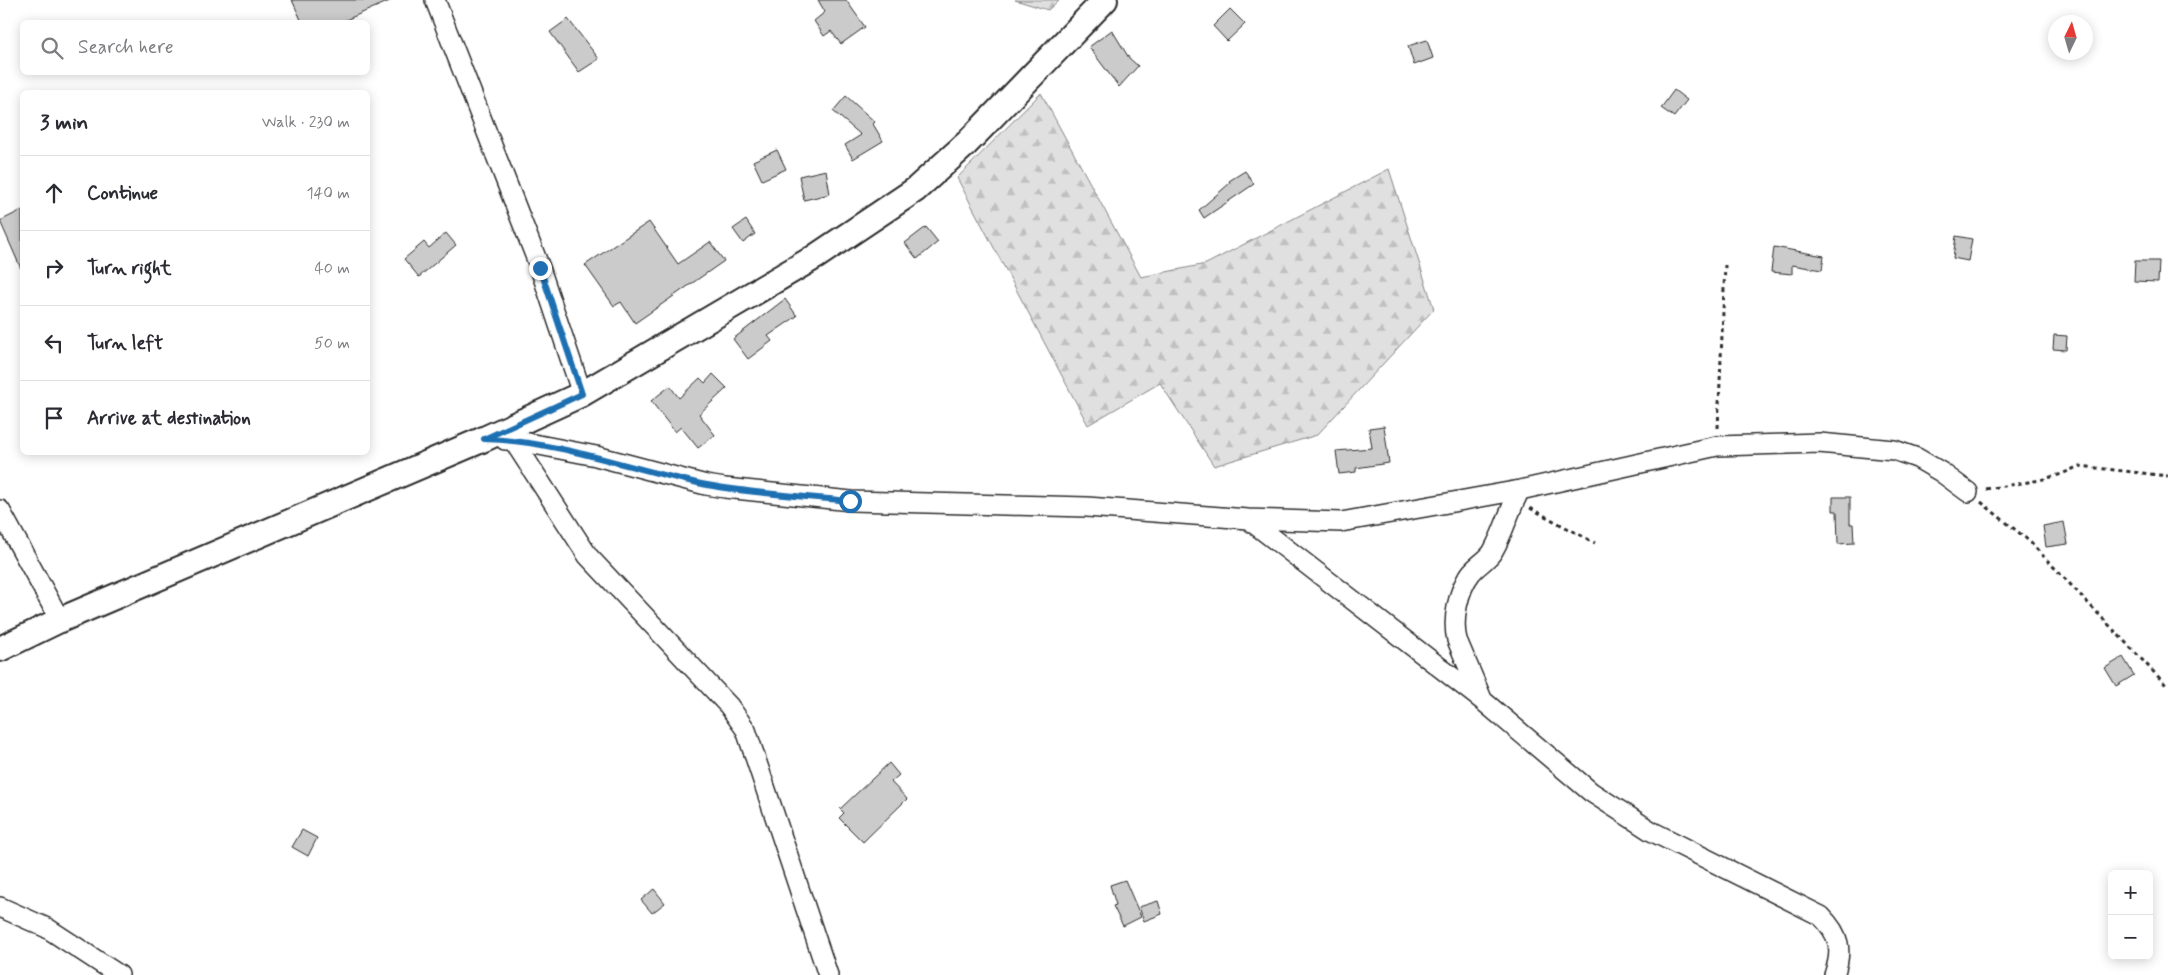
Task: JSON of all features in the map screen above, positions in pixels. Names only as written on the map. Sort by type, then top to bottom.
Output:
[{"type":"street","points":[[435,0],[540,268],[582,394]]},
{"type":"street","points":[[0,649],[60,620],[484,439],[582,394],[815,257],[915,190],[966,144],[1105,0]]},
{"type":"street","points":[[484,439],[513,440],[596,456],[706,485],[850,501],[907,504],[1087,506],[1248,519],[1315,522],[1348,522],[1517,495],[1717,446],[1818,444],[1894,450],[1917,458],[1941,472],[1968,492]]},
{"type":"street","points":[[513,440],[588,556],[729,706],[746,730],[828,975]]},
{"type":"street","points":[[1482,700],[1456,640],[1457,610],[1465,584],[1471,573],[1492,554],[1517,495]]},
{"type":"street","points":[[0,510],[60,620]]},
{"type":"street","points":[[1248,519],[1482,700],[1591,792],[1651,831],[1821,916],[1834,929],[1839,946],[1834,975]]},
{"type":"street","points":[[0,906],[48,928],[119,975]]},
{"type":"path","points":[[1717,446],[1725,265]]},
{"type":"path","points":[[1968,492],[2040,480],[2062,474],[2079,466],[2168,476]]},
{"type":"path","points":[[1968,492],[2028,540],[2168,687]]},
{"type":"path","points":[[1517,495],[1595,542]]},
{"type":"green space","points":[[1015,0],[1059,0],[1048,10]]},
{"type":"green space","points":[[1041,93],[1141,277],[1206,264],[1389,169],[1434,309],[1317,435],[1214,466],[1160,383],[1088,425],[957,178]]},
{"type":"building","points":[[292,0],[392,0],[346,20],[301,20]]},
{"type":"building","points":[[818,0],[846,0],[865,27],[841,44],[831,31],[824,36],[814,21],[825,12]]},
{"type":"building","points":[[1230,9],[1245,24],[1227,41],[1213,26]]},
{"type":"building","points":[[568,19],[599,59],[579,72],[550,32]]},
{"type":"building","points":[[1112,30],[1129,58],[1138,66],[1119,87],[1089,47]]},
{"type":"building","points":[[1427,40],[1433,58],[1414,65],[1408,46]]},
{"type":"building","points":[[1674,90],[1687,100],[1674,117],[1661,108]]},
{"type":"building","points":[[846,96],[875,122],[873,124],[883,141],[853,159],[845,145],[861,135],[833,111]]},
{"type":"building","points":[[777,150],[786,169],[762,180],[753,161]]},
{"type":"building","points":[[826,170],[830,194],[804,200],[799,176]]},
{"type":"building","points":[[1245,171],[1254,184],[1204,218],[1199,210],[1230,183],[1229,181]]},
{"type":"building","points":[[20,211],[20,266],[0,221]]},
{"type":"building","points":[[746,220],[755,234],[743,243],[733,229]]},
{"type":"building","points":[[649,222],[678,264],[710,242],[724,261],[635,323],[621,302],[614,306],[585,265]]},
{"type":"building","points":[[926,227],[938,242],[917,259],[905,243]]},
{"type":"building","points":[[446,233],[456,245],[419,277],[404,259],[424,242],[429,248]]},
{"type":"building","points":[[1956,236],[1972,239],[1968,261],[1953,258]]},
{"type":"building","points":[[1774,247],[1824,256],[1822,270],[1792,265],[1792,274],[1771,272]]},
{"type":"building","points":[[2135,261],[2159,261],[2158,282],[2134,281]]},
{"type":"building","points":[[785,299],[797,316],[768,336],[772,341],[748,359],[733,339]]},
{"type":"building","points":[[2054,335],[2067,336],[2066,350],[2053,349]]},
{"type":"building","points":[[713,374],[727,388],[699,414],[715,435],[698,448],[681,427],[675,432],[651,401],[670,386],[679,398],[700,378],[705,383]]},
{"type":"building","points":[[1384,426],[1389,463],[1356,468],[1356,472],[1339,474],[1336,451],[1372,448],[1369,428]]},
{"type":"building","points":[[1833,497],[1850,497],[1850,524],[1853,524],[1854,543],[1838,544],[1837,511],[1833,511]]},
{"type":"building","points":[[2064,522],[2068,544],[2046,547],[2043,526]]},
{"type":"building","points":[[2123,657],[2134,675],[2116,686],[2105,668]]},
{"type":"building","points":[[889,763],[899,775],[891,782],[907,799],[863,842],[839,818],[844,813],[840,809]]},
{"type":"building","points":[[302,830],[317,838],[308,856],[292,847]]},
{"type":"building","points":[[1125,880],[1141,917],[1123,926],[1113,906],[1116,905],[1110,885]]},
{"type":"building","points":[[654,889],[665,903],[652,913],[641,900]]},
{"type":"building","points":[[1158,901],[1162,914],[1144,921],[1139,907]]},
{"type":"route","points":[[540,268],[582,394],[484,439],[513,440],[596,456],[706,485],[850,501]]}]
